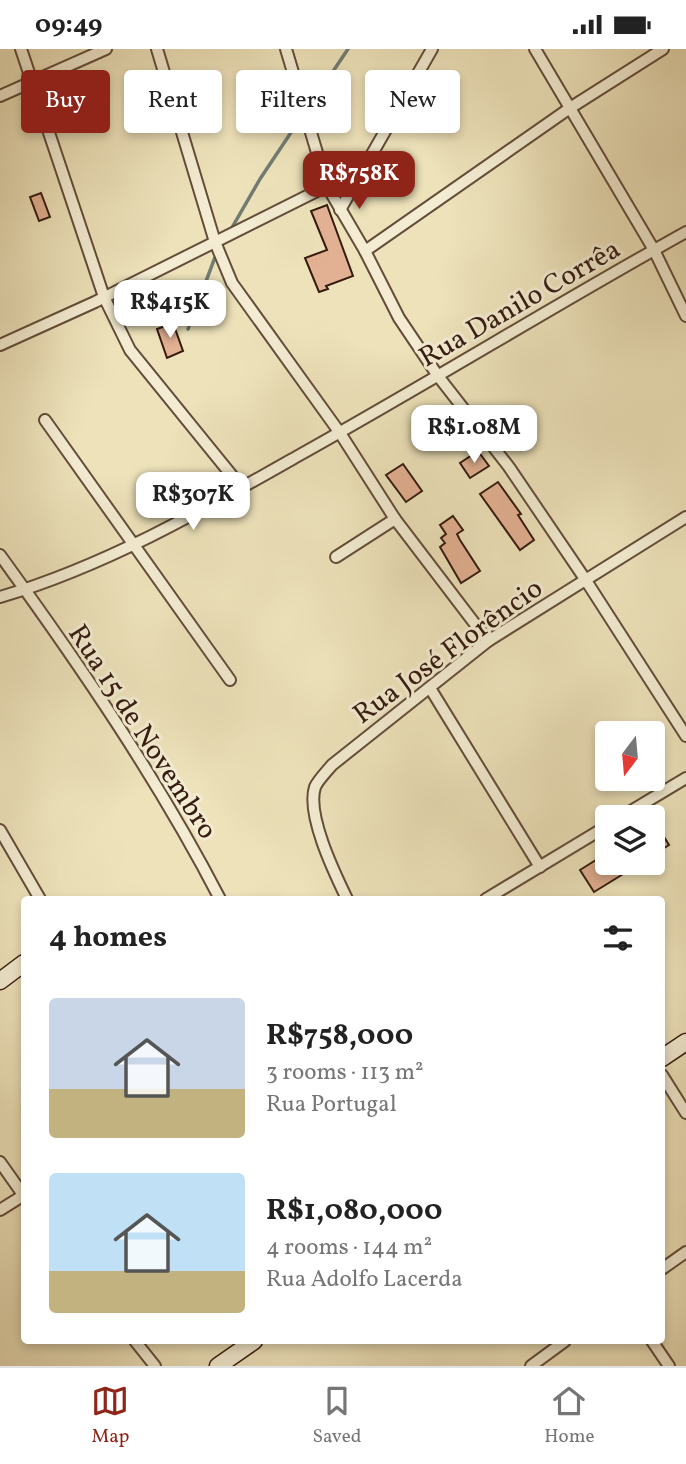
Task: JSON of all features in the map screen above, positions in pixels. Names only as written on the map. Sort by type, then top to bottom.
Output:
[{"type":"street","points":[[21,49],[27,70]]},
{"type":"street","points":[[58,70],[106,49]]},
{"type":"street","points":[[157,49],[215,242],[232,283],[340,433],[395,519],[488,641]]},
{"type":"street","points":[[286,49],[327,186],[365,251],[399,318],[438,376],[509,467],[586,579],[686,736]]},
{"type":"street","points":[[340,210],[432,49]]},
{"type":"street","points":[[535,49],[654,250],[686,316]]},
{"type":"street","points":[[365,251],[570,108],[663,49]]},
{"type":"street","points":[[0,96],[21,87]]},
{"type":"street","points":[[48,133],[104,297],[130,350],[242,488]]},
{"type":"street","points":[[0,345],[104,297],[327,186]]},
{"type":"street","name":"Rua Danilo Corrêa","points":[[0,597],[25,590],[135,545],[340,433],[686,232]]},
{"type":"street","points":[[45,420],[230,680]]},
{"type":"street","name":"Rua José Florêncio","points":[[346,896],[328,859],[314,814],[315,787],[332,765],[488,641],[686,517]]},
{"type":"street","points":[[335,557],[395,519]]},
{"type":"street","name":"Rua 15 de Novembro","points":[[0,555],[95,691],[195,852],[218,896]]},
{"type":"street","points":[[430,688],[540,867]]},
{"type":"street","points":[[641,805],[686,778]]},
{"type":"street","points":[[1,832],[38,896]]},
{"type":"street","points":[[491,896],[595,833]]},
{"type":"street","points":[[0,981],[21,965]]},
{"type":"street","points":[[665,1056],[686,1042]]},
{"type":"street","points":[[665,1080],[686,1112]]},
{"type":"street","points":[[0,1162],[21,1191]]},
{"type":"street","points":[[0,1210],[21,1197]]},
{"type":"street","points":[[665,1267],[686,1252]]},
{"type":"street","points":[[137,1344],[155,1366]]},
{"type":"street","points":[[218,1366],[250,1344]]},
{"type":"street","points":[[531,1366],[561,1344]]},
{"type":"street","points":[[654,1344],[669,1366]]},
{"type":"building","points":[[41,193],[50,217],[39,221],[30,197]]},
{"type":"building","points":[[327,205],[353,276],[326,286],[328,289],[319,292],[305,258],[327,250],[311,211]]},
{"type":"building","points":[[173,323],[183,351],[167,358],[157,329]]},
{"type":"building","points":[[452,411],[461,424],[443,435],[434,423]]},
{"type":"building","points":[[515,419],[526,437],[515,444],[503,427]]},
{"type":"building","points":[[478,451],[489,466],[470,478],[460,463]]},
{"type":"building","points":[[403,464],[422,491],[406,502],[386,475]]},
{"type":"building","points":[[498,482],[521,514],[518,515],[534,540],[520,550],[480,494]]},
{"type":"building","points":[[453,516],[463,530],[457,534],[480,571],[461,583],[440,547],[445,543],[441,538],[446,534],[440,525]]},
{"type":"building","points":[[595,861],[595,875],[622,875],[594,892],[580,870]]},
{"type":"waterway","points":[[334,70],[348,49]]},
{"type":"waterway","points":[[230,231],[291,133]]},
{"type":"waterway","points":[[188,329],[217,252]]}]
